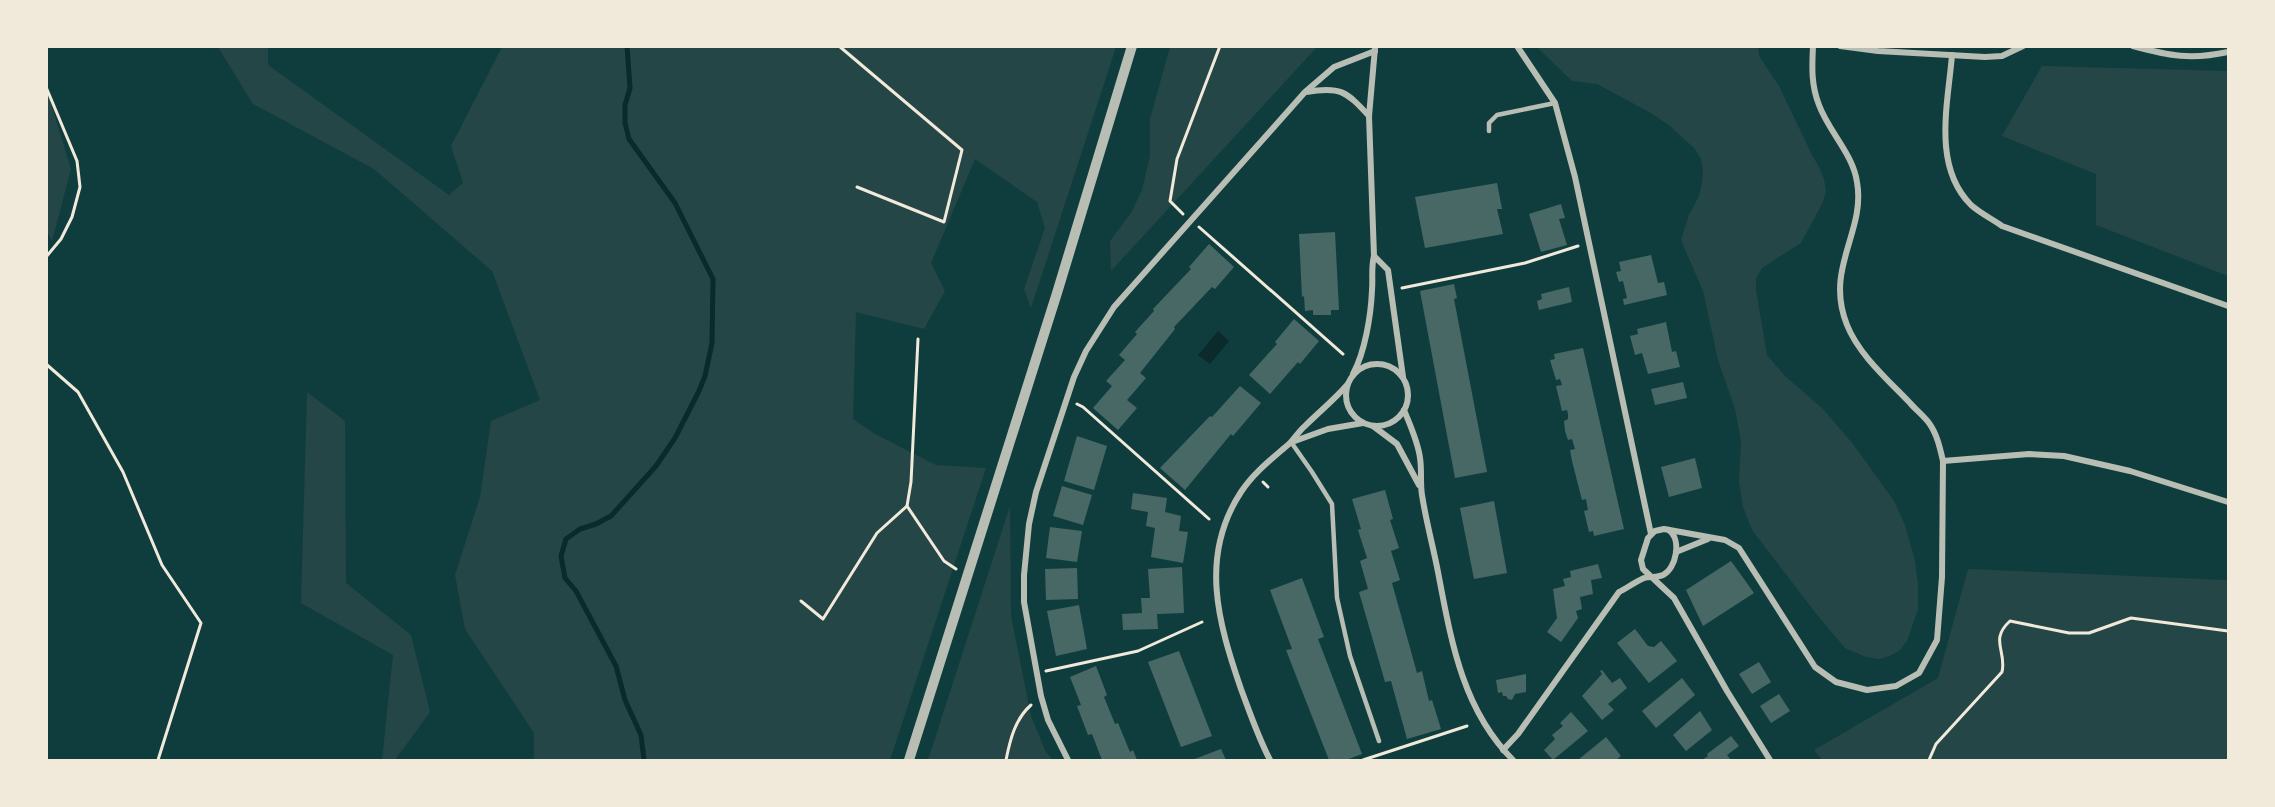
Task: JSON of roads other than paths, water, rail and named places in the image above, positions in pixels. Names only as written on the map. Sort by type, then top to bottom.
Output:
[{"type":"street","points":[[909,760],[1057,293],[1132,46]]},
{"type":"street","points":[[1517,46],[1555,103],[1575,177],[1651,534],[1641,560],[1643,569],[1674,598],[1770,760]]},
{"type":"street","points":[[1651,534],[1659,529],[1669,530],[1725,540],[1739,548],[1815,667],[1836,682],[1867,690],[1896,686],[1919,672],[1937,640],[1942,577],[1943,461],[1939,443],[1929,423],[1859,347],[1847,326],[1839,289],[1841,271],[1856,212],[1857,182],[1853,166],[1823,114],[1813,88],[1813,46]]},
{"type":"street","points":[[1840,46],[1952,55],[2002,56],[2023,46]]},
{"type":"street","points":[[2133,46],[2170,56],[2203,58],[2229,52]]},
{"type":"street","points":[[1068,760],[1048,720],[1041,696],[1024,602],[1024,575],[1029,524],[1036,492],[1074,377],[1086,351],[1114,307],[1305,92],[1334,67],[1375,49],[1369,116],[1374,256],[1372,290],[1360,362],[1347,385],[1291,442],[1277,453],[1241,492],[1222,537],[1215,574],[1221,627],[1258,736],[1270,760]]},
{"type":"street","points":[[1952,55],[1945,149],[1949,169],[1960,191],[1971,205],[2002,226],[2229,306]]},
{"type":"street","points":[[1305,92],[1329,88],[1348,95],[1369,116]]},
{"type":"street","points":[[1372,426],[1390,423],[1398,418],[1408,399],[1388,270],[1374,256]]},
{"type":"street","points":[[1353,374],[1369,364],[1379,364],[1388,366],[1403,378]]},
{"type":"street","points":[[1347,385],[1345,396],[1354,416],[1397,444],[1421,488]]},
{"type":"street","points":[[1404,410],[1420,457],[1421,488],[1456,662],[1469,697],[1483,723],[1513,760]]},
{"type":"street","points":[[1291,442],[1328,429],[1363,423]]},
{"type":"street","points":[[1943,461],[2029,454],[2064,456],[2130,471],[2229,502]]},
{"type":"street","points":[[1503,750],[1518,734],[1619,592],[1643,579],[1665,574],[1676,552],[1676,538],[1669,530]]},
{"type":"street","points":[[1676,552],[1709,538]]},
{"type":"lane","points":[[1489,131],[1490,123],[1497,115],[1555,103]]},
{"type":"lane","points":[[1291,442],[1332,504],[1337,597],[1350,656],[1379,741]]},
{"type":"waterway","points":[[627,46],[630,88],[625,105],[625,123],[629,139],[675,203],[713,279],[712,343],[705,376],[675,438],[656,466],[611,516],[580,529],[566,539],[561,556],[565,578],[576,591],[616,666],[625,700],[641,735],[644,760]]}]
